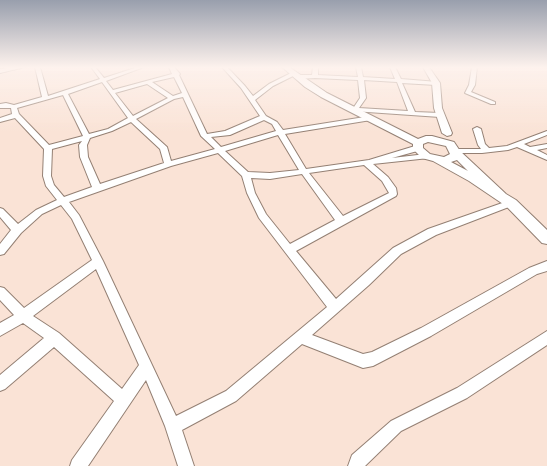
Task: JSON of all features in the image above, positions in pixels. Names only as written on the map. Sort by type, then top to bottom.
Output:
[{"type":"main road","points":[[314,89],[371,118],[418,146],[426,156],[438,160],[462,172],[507,200]]},
{"type":"main road","points":[[436,89],[440,115],[455,150],[454,157],[450,159],[438,160]]},
{"type":"main road","points":[[437,140],[448,133]]},
{"type":"main road","points":[[418,146],[426,139],[444,142],[455,150],[547,239]]},
{"type":"street","points":[[43,89],[46,99]]},
{"type":"street","points":[[0,106],[6,105],[14,107],[78,89]]},
{"type":"street","points":[[109,89],[132,119],[164,149],[168,164]]},
{"type":"street","points":[[111,92],[123,89]]},
{"type":"street","points":[[158,89],[172,98]]},
{"type":"street","points":[[184,89],[204,136],[221,150],[246,175],[251,193],[262,216],[335,307]]},
{"type":"street","points":[[245,89],[264,117],[275,123],[304,172],[341,221]]},
{"type":"street","points":[[252,100],[266,89]]},
{"type":"street","points":[[362,89],[363,98],[356,110],[440,115]]},
{"type":"street","points":[[401,89],[412,113]]},
{"type":"street","points":[[470,89],[468,94],[493,103]]},
{"type":"street","points":[[65,93],[87,137],[84,145],[84,157],[97,188]]},
{"type":"street","points":[[48,148],[110,130],[172,98],[186,94]]},
{"type":"street","points":[[14,107],[16,115],[48,148]]},
{"type":"street","points":[[0,120],[16,115]]},
{"type":"street","points":[[204,136],[227,133],[264,117]]},
{"type":"street","points":[[0,251],[17,230],[39,212],[62,200],[168,164],[280,132],[371,118]]},
{"type":"street","points":[[477,129],[482,145],[487,150]]},
{"type":"street","points":[[455,150],[487,150],[508,148],[547,133]]},
{"type":"street","points":[[517,144],[547,158]]},
{"type":"street","points":[[368,162],[418,146]]},
{"type":"street","points":[[529,150],[547,146]]},
{"type":"street","points":[[48,148],[47,176],[50,186],[76,218],[98,261],[173,426],[186,466]]},
{"type":"street","points":[[246,175],[270,176],[368,162],[426,156]]},
{"type":"street","points":[[290,249],[393,194],[393,190],[385,179],[368,162]]},
{"type":"street","points":[[173,426],[231,396],[365,282],[397,251],[432,232],[507,200]]},
{"type":"street","points":[[0,211],[17,230]]},
{"type":"street","points":[[0,330],[23,316],[98,261]]},
{"type":"street","points":[[300,337],[363,361],[373,359],[480,302],[533,271],[547,266]]},
{"type":"street","points":[[0,292],[23,316],[54,338],[124,401]]},
{"type":"street","points":[[356,466],[358,461],[396,426],[462,394],[547,337]]},
{"type":"street","points":[[0,384],[54,338]]},
{"type":"street","points":[[78,466],[147,366]]}]
